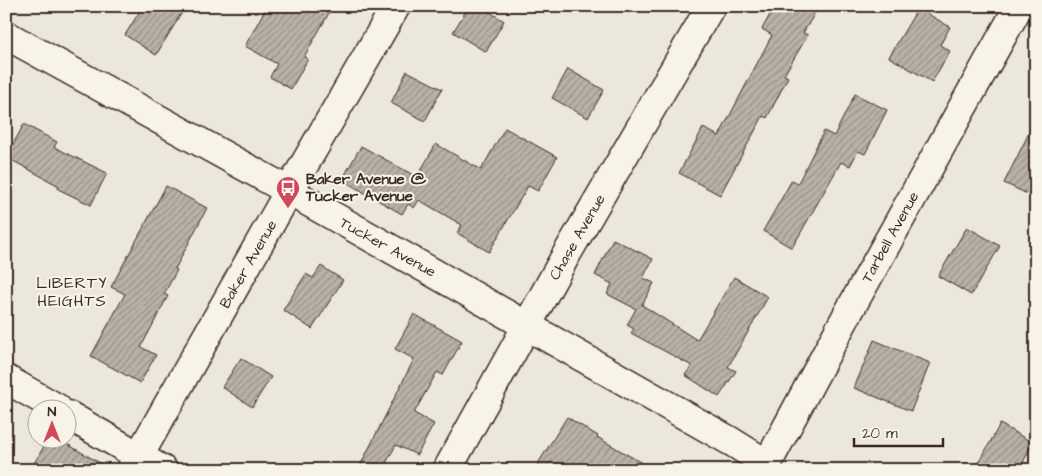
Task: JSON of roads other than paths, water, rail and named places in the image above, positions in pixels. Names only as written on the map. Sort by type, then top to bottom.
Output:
[{"type":"street","name":"Baker Avenue","points":[[135,463],[396,6]]},
{"type":"street","name":"Chase Avenue","points":[[447,470],[565,257],[712,6]]},
{"type":"street","name":"Tarbell Avenue","points":[[766,467],[847,315],[1019,6]]},
{"type":"street","name":"Tucker Avenue","points":[[6,35],[527,325],[732,442],[766,467]]},
{"type":"street","points":[[6,378],[40,398]]},
{"type":"street","points":[[78,422],[135,463],[163,470]]},
{"type":"place","name":"Baker Avenue @ Tucker Avenue","points":[[288,209]]},
{"type":"district","name":"LIBERTY HEIGHTS","points":[[72,291]]}]
